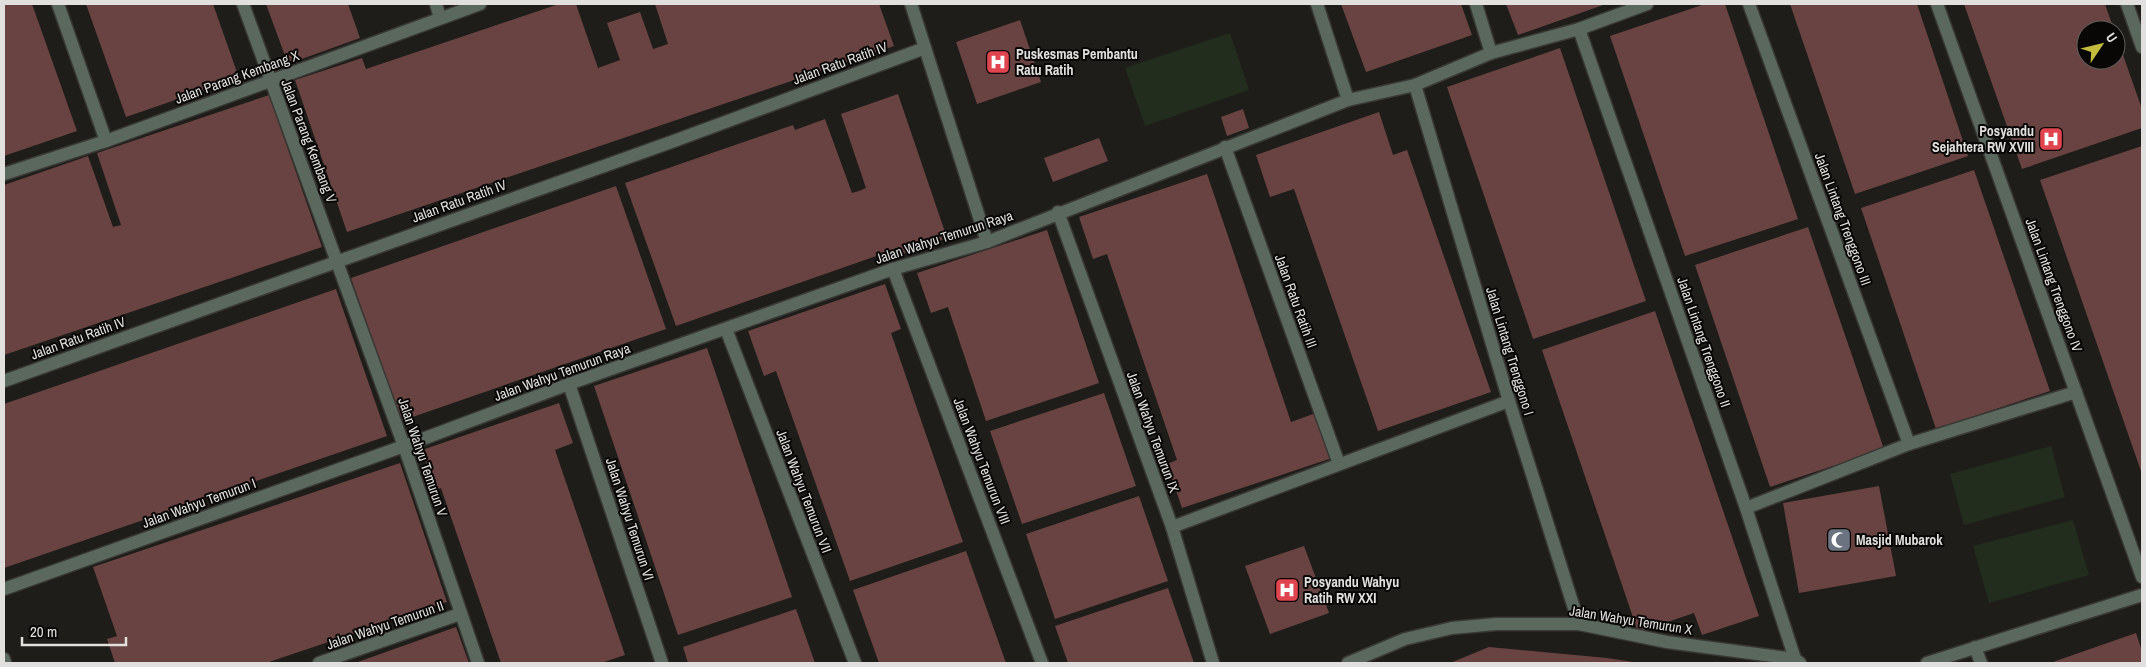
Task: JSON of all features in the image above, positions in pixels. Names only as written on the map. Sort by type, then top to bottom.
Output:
[{"type":"street","points":[[58,4],[106,142]]},
{"type":"street","name":"Jalan Parang Kembang V","points":[[243,4],[337,261]]},
{"type":"street","points":[[436,4],[440,18]]},
{"type":"street","name":"Jalan Parang Kembang X","points":[[4,174],[106,142],[480,4]]},
{"type":"street","points":[[911,4],[987,242]]},
{"type":"street","points":[[1317,4],[1348,100]]},
{"type":"street","points":[[1476,4],[1491,53]]},
{"type":"street","name":"Jalan Wahyu Temurun Raya","points":[[404,446],[569,384],[893,269],[987,242],[1058,212],[1348,100],[1415,86],[1491,53],[1579,29],[1647,4]]},
{"type":"street","name":"Jalan Lintang Trenggono III","points":[[1748,4],[1909,444]]},
{"type":"street","name":"Jalan Lintang Trenggono IV","points":[[1938,4],[2142,577]]},
{"type":"street","points":[[2127,4],[2142,46]]},
{"type":"street","name":"Jalan Lintang Trenggono II","points":[[1579,29],[1746,508],[1797,661]]},
{"type":"street","name":"Jalan Ratu Ratih IV","points":[[4,381],[674,141],[925,48]]},
{"type":"street","name":"Jalan Lintang Trenggono I","points":[[1415,86],[1509,401],[1579,624]]},
{"type":"street","name":"Jalan Ratu Ratih III","points":[[1225,147],[1339,464]]},
{"type":"street","name":"Jalan Wahyu Temurun IX","points":[[1058,212],[1172,527],[1213,663]]},
{"type":"street","name":"Jalan Wahyu Temurun V","points":[[337,261],[404,446],[478,663]]},
{"type":"street","name":"Jalan Wahyu Temurun VIII","points":[[893,269],[1042,663]]},
{"type":"street","name":"Jalan Wahyu Temurun VII","points":[[726,329],[855,663]]},
{"type":"street","name":"Jalan Wahyu Temurun VI","points":[[569,384],[662,663]]},
{"type":"street","points":[[1746,508],[1909,444],[2076,392]]},
{"type":"street","points":[[1172,527],[1509,401]]},
{"type":"street","name":"Jalan Wahyu Temurun I","points":[[4,589],[404,446]]},
{"type":"street","points":[[1927,663],[2142,595]]},
{"type":"street","name":"Jalan Wahyu Temurun II","points":[[319,663],[460,614]]},
{"type":"street","name":"Jalan Wahyu Temurun X","points":[[1348,663],[1405,639],[1452,628],[1496,624],[1579,624],[1667,642],[1797,661]]},
{"type":"street","points":[[1975,647],[1981,663]]},
{"type":"street","points":[[4,659],[6,663]]},
{"type":"green space","points":[[1230,33],[1249,90],[1145,126],[1125,68]]},
{"type":"green space","points":[[2051,446],[2065,497],[1964,525],[1950,474]]},
{"type":"green space","points":[[2073,520],[2089,575],[1989,603],[1973,546]]},
{"type":"building","points":[[4,4],[32,4],[77,131],[4,156]]},
{"type":"building","points":[[86,4],[213,4],[239,78],[126,117]]},
{"type":"building","points":[[266,4],[348,4],[360,38],[288,64]]},
{"type":"building","points":[[559,4],[576,4],[598,68],[620,60],[607,23],[640,12],[653,49],[668,44],[655,4],[879,4],[894,46],[347,232],[295,80],[362,58],[366,69]]},
{"type":"building","points":[[1341,4],[1461,4],[1472,35],[1366,72]]},
{"type":"building","points":[[1506,4],[1606,4],[1518,35]]},
{"type":"building","points":[[1705,4],[1725,4],[1798,219],[1685,256],[1610,36]]},
{"type":"building","points":[[1790,4],[1917,4],[1968,156],[1855,194]]},
{"type":"building","points":[[1964,4],[2105,4],[2111,20],[2076,20],[2076,70],[2126,70],[2126,63],[2142,109],[2142,128],[2022,169]]},
{"type":"building","name":"Puskesmas Pembantu Ratu Ratih","points":[[1020,20],[1041,82],[977,104],[956,42]]},
{"type":"building","points":[[1560,48],[1646,301],[1533,339],[1447,87]]},
{"type":"building","points":[[898,94],[947,238],[883,261],[882,254],[676,326],[625,183],[793,125],[795,130],[825,119],[852,193],[859,191],[866,188],[841,114]]},
{"type":"building","points":[[269,95],[322,247],[4,355],[4,185],[88,156],[113,227],[121,225],[97,153]]},
{"type":"building","points":[[1243,109],[1249,128],[1227,136],[1221,117]]},
{"type":"building","points":[[1379,112],[1393,155],[1407,150],[1491,392],[1378,431],[1294,189],[1270,197],[1256,155]]},
{"type":"building","points":[[1099,138],[1108,161],[1053,182],[1044,158]]},
{"type":"building","points":[[2142,146],[2142,474],[2040,180]]},
{"type":"building","points":[[1974,170],[2050,391],[1936,429],[1861,208]]},
{"type":"building","points":[[1207,174],[1291,422],[1316,413],[1332,458],[1182,508],[1167,464],[1177,460],[1107,254],[1093,259],[1079,217]]},
{"type":"building","points":[[616,186],[666,329],[401,421],[351,278]]},
{"type":"building","points":[[1808,227],[1884,449],[1770,487],[1695,265]]},
{"type":"building","points":[[1047,230],[1099,383],[986,421],[948,307],[931,313],[917,273]]},
{"type":"building","points":[[885,284],[901,329],[891,333],[963,542],[850,581],[776,371],[764,376],[748,331]]},
{"type":"building","points":[[336,289],[387,436],[4,568],[4,404]]},
{"type":"building","points":[[1655,311],[1759,616],[1702,635],[1694,613],[1638,632],[1542,350]]},
{"type":"building","points":[[707,348],[792,597],[678,635],[594,386]]},
{"type":"building","points":[[1104,393],[1136,486],[1022,524],[990,431]]},
{"type":"building","points":[[559,403],[573,443],[555,450],[625,655],[601,663],[501,663],[441,488],[435,490],[422,450]]},
{"type":"building","points":[[400,463],[447,602],[266,663],[115,663],[107,639],[117,636],[93,567]]},
{"type":"building","name":"Masjid Mubarok","points":[[1879,486],[1896,576],[1799,593],[1783,503]]},
{"type":"building","points":[[1139,496],[1168,581],[1055,619],[1026,534]]},
{"type":"building","name":"Posyandu Wahyu Ratih RW XXI","points":[[1304,546],[1329,613],[1270,634],[1245,566]]},
{"type":"building","points":[[966,551],[1006,663],[879,663],[853,590]]},
{"type":"building","points":[[1168,588],[1194,663],[1068,663],[1055,626]]},
{"type":"building","points":[[796,609],[815,663],[688,663],[683,647]]},
{"type":"building","points":[[456,627],[469,663],[355,663]]},
{"type":"building","points":[[2136,633],[2142,651],[2142,663],[2050,663]]},
{"type":"building","points":[[1489,647],[1607,658],[1640,663],[1450,663]]},
{"type":"place","name":"Puskesmas Pembantu Ratu Ratih","points":[[998,62]]},
{"type":"place","name":"Posyandu Sejahtera RW XVIII","points":[[2051,139]]},
{"type":"place","name":"Masjid Mubarok","points":[[1839,540]]},
{"type":"place","name":"Posyandu Wahyu Ratih RW XXI","points":[[1287,590]]}]
